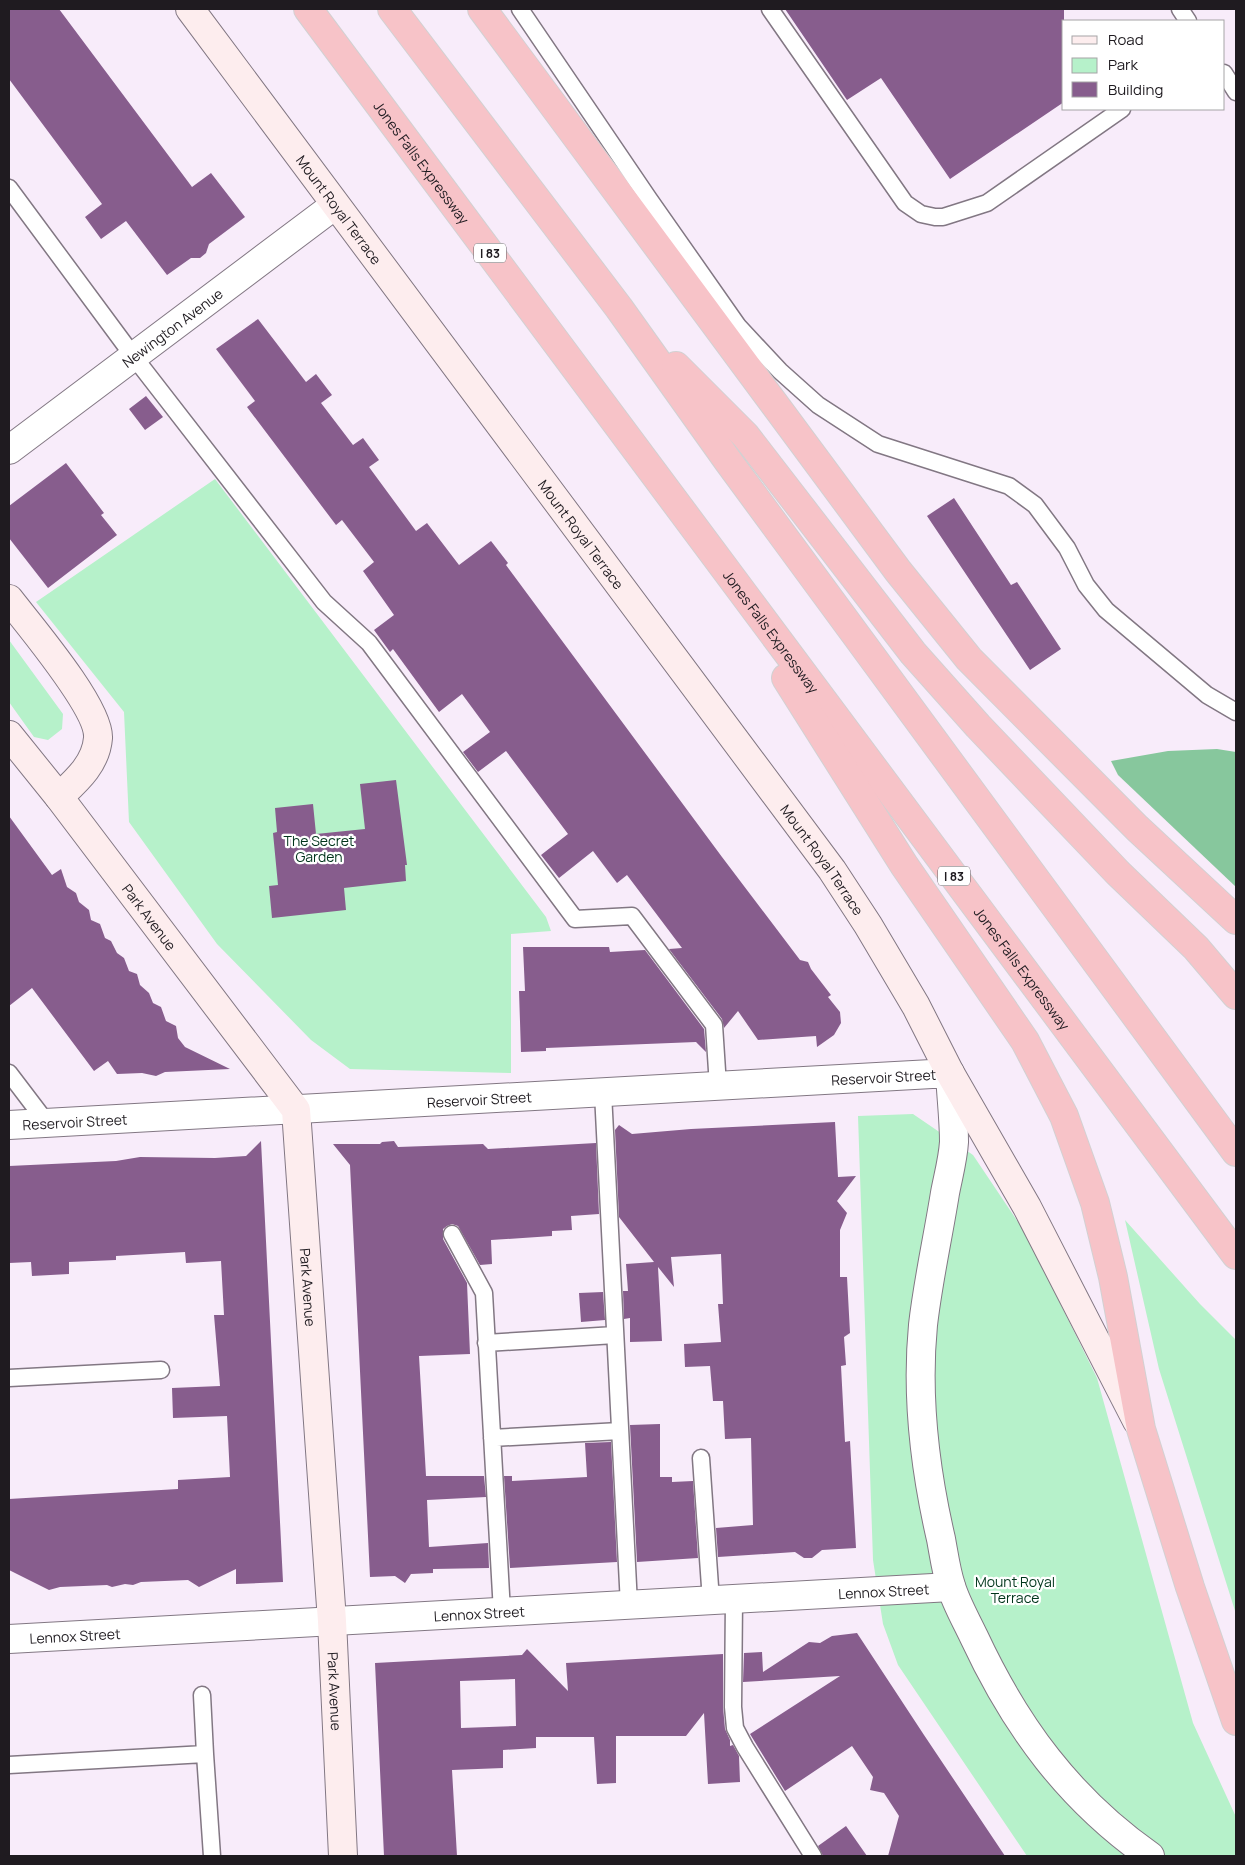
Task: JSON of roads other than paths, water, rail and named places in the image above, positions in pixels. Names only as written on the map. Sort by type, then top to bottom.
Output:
[{"type":"highway","name":"Jones Falls Expressway","points":[[308,9],[1236,1254]]},
{"type":"highway","points":[[392,9],[618,308],[1236,1152]]},
{"type":"highway","points":[[482,9],[898,571],[969,659],[1137,828],[1236,920]]},
{"type":"highway","points":[[618,308],[745,435],[913,654],[978,726],[1118,873],[1196,948],[1236,995]]},
{"type":"highway","points":[[672,497],[904,865],[1025,1041],[1064,1116],[1095,1203],[1113,1277],[1141,1429],[1190,1587],[1236,1721]]},
{"type":"street","name":"Mount Royal Terrace","points":[[190,9],[832,870],[868,925],[916,1006],[950,1073],[1027,1207],[1141,1429]]},
{"type":"street","name":"Newington Avenue","points":[[9,450],[335,204]]},
{"type":"street","points":[[9,598],[65,670],[90,711],[98,737],[94,755],[83,774],[59,797]]},
{"type":"street","name":"Park Avenue","points":[[9,735],[59,797],[296,1110],[332,1621],[343,1856]]},
{"type":"street","name":"Mount Royal Terrace","points":[[950,1073],[954,1143],[923,1327],[921,1390],[925,1455],[935,1516],[951,1587],[996,1680],[1030,1738],[1057,1772],[1090,1807],[1128,1841],[1150,1856]]},
{"type":"street","name":"Reservoir Street","points":[[9,1125],[950,1073]]},
{"type":"street","name":"Lennox Street","points":[[9,1639],[951,1587]]},
{"type":"lane","points":[[520,9],[738,326],[780,371],[818,406],[878,444],[1008,486],[1035,505],[1068,548],[1086,585],[1106,610],[1207,695],[1236,712]]},
{"type":"lane","points":[[770,9],[905,202],[921,214],[943,217],[987,202],[1121,110]]},
{"type":"lane","points":[[1180,9],[1187,20]]},
{"type":"lane","points":[[1225,75],[1236,92]]},
{"type":"lane","points":[[9,188],[134,357],[324,602],[369,643],[575,919],[632,916],[714,1025],[718,1086]]},
{"type":"lane","points":[[9,1073],[47,1123]]},
{"type":"lane","points":[[603,1092],[629,1605]]},
{"type":"lane","points":[[452,1234],[484,1293],[502,1612]]},
{"type":"lane","points":[[486,1343],[615,1335]]},
{"type":"lane","points":[[9,1378],[162,1370]]},
{"type":"lane","points":[[492,1438],[620,1431]]},
{"type":"lane","points":[[701,1458],[722,1600],[735,1728],[813,1856]]},
{"type":"lane","points":[[202,1695],[212,1856]]},
{"type":"lane","points":[[9,1765],[205,1754]]},
{"type":"park label","name":"The Secret Garden","points":[[319,848]]}]
